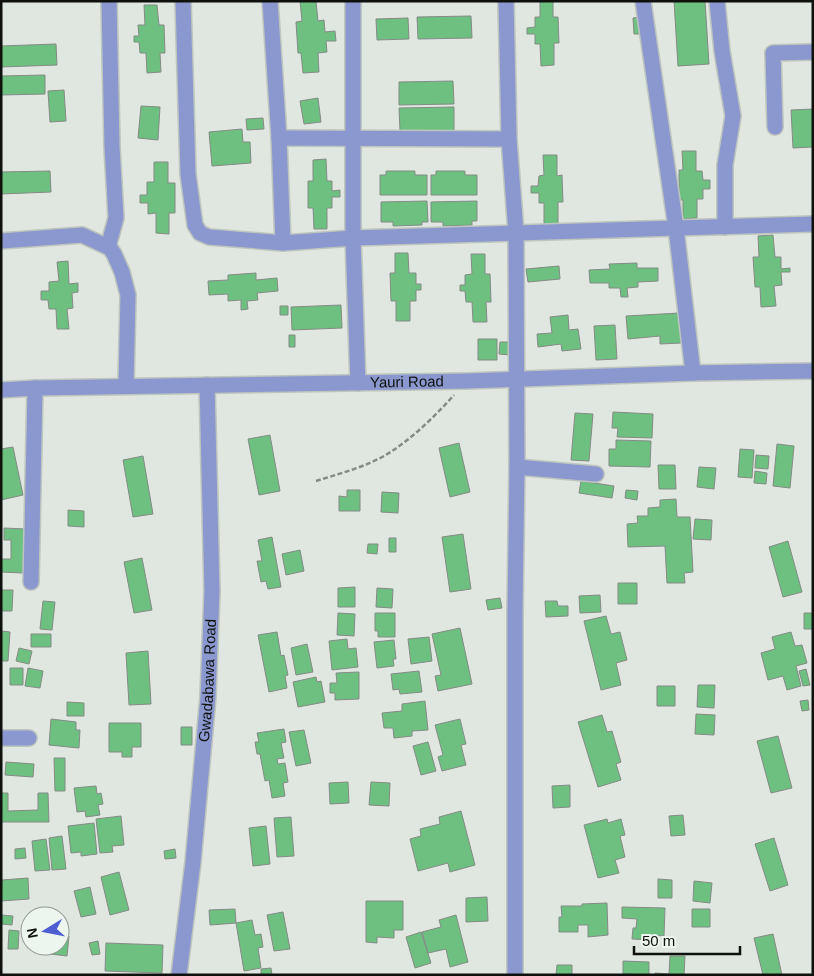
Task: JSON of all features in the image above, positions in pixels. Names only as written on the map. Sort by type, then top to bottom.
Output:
[{"type":"street","points":[[108,247],[116,218],[112,147],[109,1]]},
{"type":"street","points":[[183,1],[188,174],[195,226],[200,234],[209,237],[283,243],[353,238],[813,224]]},
{"type":"street","points":[[270,1],[279,138],[283,243]]},
{"type":"street","points":[[353,1],[353,238],[358,383]]},
{"type":"street","points":[[506,1],[509,139],[516,233],[515,975]]},
{"type":"street","points":[[643,1],[676,228],[693,373]]},
{"type":"street","points":[[717,1],[722,51],[733,116],[725,165],[725,227]]},
{"type":"street","points":[[775,127],[773,53],[813,52]]},
{"type":"street","points":[[279,138],[509,139]]},
{"type":"street","points":[[1,241],[82,235],[108,247],[114,254],[122,272],[128,295],[126,386]]},
{"type":"street","name":"Yauri Road","points":[[1,390],[126,386],[515,380],[693,373],[813,371]]},
{"type":"street","name":"Gwadabawa Road","points":[[179,975],[193,862],[208,697],[212,592],[207,385]]},
{"type":"street","points":[[31,582],[35,388]]},
{"type":"street","points":[[517,467],[596,474]]},
{"type":"street","points":[[1,738],[29,738]]},
{"type":"path","points":[[316,481],[362,466],[391,452],[414,435],[467,381]]},
{"type":"building","points":[[300,1],[316,1],[318,21],[324,20],[325,32],[335,31],[336,41],[326,41],[327,52],[318,53],[319,72],[303,73],[301,53],[298,53],[296,22],[302,21]]},
{"type":"building","points":[[540,1],[553,1],[553,17],[558,17],[559,43],[554,43],[554,65],[541,66],[540,44],[535,44],[535,34],[527,34],[527,28],[535,27],[535,17],[540,17]]},
{"type":"building","points":[[674,1],[705,1],[709,64],[678,66]]},
{"type":"building","points":[[144,5],[157,5],[159,25],[164,25],[165,53],[160,53],[161,72],[147,73],[146,53],[140,53],[139,42],[134,42],[134,36],[139,36],[138,25],[145,25]]},
{"type":"building","points":[[471,16],[472,38],[418,39],[417,17]]},
{"type":"building","points":[[640,17],[641,34],[634,34],[633,18]]},
{"type":"building","points":[[408,18],[409,39],[377,40],[376,19]]},
{"type":"building","points":[[56,44],[57,65],[1,67],[1,46]]},
{"type":"building","points":[[45,75],[45,94],[1,95],[1,76]]},
{"type":"building","points":[[453,81],[454,104],[399,105],[399,82]]},
{"type":"building","points":[[64,90],[66,121],[50,122],[48,91]]},
{"type":"building","points":[[318,98],[321,122],[304,124],[300,101]]},
{"type":"building","points":[[141,106],[160,107],[158,140],[138,138]]},
{"type":"building","points":[[454,107],[454,131],[400,131],[399,108]]},
{"type":"building","points":[[813,109],[813,147],[793,148],[791,110]]},
{"type":"building","points":[[263,118],[264,129],[247,130],[246,119]]},
{"type":"building","points":[[242,129],[243,142],[250,142],[251,163],[212,166],[209,132]]},
{"type":"building","points":[[682,151],[696,151],[696,171],[702,171],[703,180],[710,180],[710,189],[703,189],[703,199],[697,199],[697,218],[683,219],[683,200],[679,200],[679,170],[683,170]]},
{"type":"building","points":[[543,155],[557,155],[557,176],[562,175],[563,202],[558,202],[558,224],[544,224],[544,203],[539,203],[539,193],[531,193],[531,186],[538,186],[539,176],[544,175]]},
{"type":"building","points":[[326,159],[327,181],[332,181],[332,191],[340,190],[340,197],[332,197],[332,208],[327,208],[327,229],[314,229],[313,208],[308,208],[308,181],[313,181],[313,160]]},
{"type":"building","points":[[154,162],[168,162],[168,183],[175,183],[175,213],[169,213],[169,234],[156,233],[156,213],[148,214],[148,203],[140,203],[140,195],[147,195],[147,182],[154,182]]},
{"type":"building","points":[[50,171],[51,192],[1,194],[1,172]]},
{"type":"building","points":[[386,171],[415,171],[415,175],[427,175],[427,195],[380,195],[380,175],[386,175]]},
{"type":"building","points":[[436,171],[465,171],[465,175],[477,175],[477,195],[431,195],[431,175],[436,175]]},
{"type":"building","points":[[427,201],[428,222],[422,222],[422,225],[393,226],[393,222],[381,222],[381,202]]},
{"type":"building","points":[[477,201],[477,221],[472,221],[472,225],[443,226],[443,222],[431,222],[431,202]]},
{"type":"building","points":[[773,235],[775,257],[781,257],[781,269],[790,268],[790,272],[781,272],[782,285],[774,286],[776,306],[761,307],[760,287],[755,287],[753,257],[759,257],[758,236]]},
{"type":"building","points":[[395,253],[408,253],[409,273],[416,273],[416,284],[421,284],[421,290],[416,290],[416,301],[410,301],[410,321],[396,321],[396,301],[391,301],[390,273],[395,273]]},
{"type":"building","points":[[471,254],[485,254],[485,274],[490,274],[491,302],[486,302],[487,322],[473,322],[472,302],[466,302],[465,291],[460,291],[460,285],[465,285],[465,275],[472,274]]},
{"type":"building","points":[[68,261],[69,284],[78,283],[78,292],[72,293],[73,308],[67,309],[69,329],[57,329],[56,309],[49,309],[48,300],[41,300],[41,291],[49,291],[49,282],[59,281],[57,262]]},
{"type":"building","points":[[637,263],[637,268],[658,268],[658,281],[638,282],[638,287],[627,288],[628,297],[621,297],[620,288],[609,288],[609,283],[590,283],[589,270],[610,269],[609,264]]},
{"type":"building","points":[[559,266],[560,279],[528,282],[526,269]]},
{"type":"building","points":[[256,273],[256,280],[277,278],[278,291],[257,293],[258,300],[247,301],[248,309],[241,310],[241,300],[228,301],[228,294],[209,295],[208,281],[228,280],[228,275]]},
{"type":"building","points":[[341,305],[342,328],[292,330],[291,307]]},
{"type":"building","points":[[280,306],[288,306],[288,315],[280,315]]},
{"type":"building","points":[[679,313],[681,343],[660,344],[660,336],[628,339],[626,316]]},
{"type":"building","points":[[568,315],[569,330],[578,329],[581,349],[562,351],[561,344],[538,347],[537,334],[552,333],[550,317]]},
{"type":"building","points":[[615,325],[617,359],[596,360],[594,326]]},
{"type":"building","points":[[289,335],[295,335],[295,347],[289,347]]},
{"type":"building","points":[[478,339],[497,339],[497,360],[478,360]]},
{"type":"building","points":[[500,342],[511,342],[510,355],[499,354]]},
{"type":"building","points":[[613,412],[653,414],[652,438],[617,437],[618,428],[612,428]]},
{"type":"building","points":[[575,413],[593,414],[589,461],[571,460]]},
{"type":"building","points":[[270,435],[280,491],[259,495],[248,439]]},
{"type":"building","points":[[616,440],[651,441],[650,467],[609,466],[609,449],[616,449]]},
{"type":"building","points":[[459,443],[470,492],[450,497],[439,448]]},
{"type":"building","points":[[777,444],[794,446],[790,488],[773,486]]},
{"type":"building","points":[[13,447],[23,495],[1,500],[1,449]]},
{"type":"building","points":[[740,449],[754,450],[752,478],[738,477]]},
{"type":"building","points":[[756,455],[769,456],[768,469],[755,468]]},
{"type":"building","points":[[143,456],[153,514],[133,517],[123,460]]},
{"type":"building","points":[[658,465],[675,465],[676,489],[659,489]]},
{"type":"building","points":[[699,467],[716,468],[714,489],[697,487]]},
{"type":"building","points":[[755,471],[767,473],[766,484],[754,483]]},
{"type":"building","points":[[581,481],[614,486],[612,498],[579,493]]},
{"type":"building","points":[[347,490],[360,490],[360,511],[339,511],[339,496],[347,497]]},
{"type":"building","points":[[626,490],[638,491],[637,500],[625,498]]},
{"type":"building","points":[[382,492],[399,493],[398,513],[381,512]]},
{"type":"building","points":[[676,499],[677,517],[690,517],[693,572],[684,573],[685,583],[667,583],[665,546],[628,547],[627,524],[638,523],[637,516],[648,516],[648,508],[660,507],[660,500]]},
{"type":"building","points":[[68,510],[84,511],[84,527],[68,526]]},
{"type":"building","points":[[695,519],[712,520],[711,540],[693,539]]},
{"type":"building","points":[[4,528],[25,529],[23,573],[1,572],[1,559],[11,559],[11,540],[4,540]]},
{"type":"building","points":[[463,534],[471,589],[450,592],[442,537]]},
{"type":"building","points":[[272,537],[281,587],[268,589],[266,581],[261,582],[257,561],[262,561],[258,540]]},
{"type":"building","points":[[389,538],[396,538],[396,552],[389,552]]},
{"type":"building","points":[[788,541],[802,592],[783,597],[769,547]]},
{"type":"building","points":[[368,544],[378,544],[377,554],[367,553]]},
{"type":"building","points":[[300,550],[304,571],[286,575],[282,554]]},
{"type":"building","points":[[142,558],[152,610],[134,613],[124,562]]},
{"type":"building","points":[[618,583],[637,583],[637,604],[618,604]]},
{"type":"building","points":[[355,587],[355,607],[338,607],[338,588]]},
{"type":"building","points":[[377,588],[393,589],[392,608],[376,607]]},
{"type":"building","points":[[1,590],[13,590],[12,611],[1,611]]},
{"type":"building","points":[[600,595],[601,612],[580,613],[579,596]]},
{"type":"building","points":[[500,598],[502,608],[488,610],[486,600]]},
{"type":"building","points":[[43,601],[55,602],[52,630],[40,629]]},
{"type":"building","points":[[545,601],[557,601],[558,606],[568,606],[568,616],[546,617]]},
{"type":"building","points":[[338,613],[355,614],[354,636],[337,635]]},
{"type":"building","points":[[375,613],[395,613],[395,637],[378,637],[378,631],[375,631]]},
{"type":"building","points":[[804,613],[813,613],[813,629],[804,629]]},
{"type":"building","points":[[606,616],[611,634],[620,632],[627,660],[616,663],[621,685],[601,690],[584,621]]},
{"type":"building","points":[[460,628],[472,684],[438,691],[435,676],[441,675],[432,634]]},
{"type":"building","points":[[1,631],[10,632],[8,661],[1,661]]},
{"type":"building","points":[[277,632],[281,656],[284,655],[288,675],[285,676],[287,688],[269,692],[258,635]]},
{"type":"building","points":[[791,632],[795,646],[802,645],[807,663],[796,666],[801,686],[787,690],[783,676],[768,680],[761,653],[775,649],[772,637]]},
{"type":"building","points":[[31,634],[51,634],[51,647],[31,647]]},
{"type":"building","points":[[429,637],[432,661],[411,664],[408,639]]},
{"type":"building","points":[[347,639],[348,649],[356,648],[358,667],[332,670],[329,641]]},
{"type":"building","points":[[394,640],[396,659],[393,659],[394,666],[377,668],[374,642]]},
{"type":"building","points":[[307,644],[313,672],[296,675],[291,648]]},
{"type":"building","points":[[19,648],[32,651],[29,664],[16,661]]},
{"type":"building","points":[[148,651],[151,704],[129,705],[126,653]]},
{"type":"building","points":[[10,668],[23,668],[23,685],[10,685]]},
{"type":"building","points":[[28,668],[43,671],[40,688],[25,686]]},
{"type":"building","points":[[806,669],[810,685],[803,686],[799,671]]},
{"type":"building","points":[[419,671],[422,692],[400,694],[399,689],[393,690],[391,674]]},
{"type":"building","points":[[359,672],[359,699],[335,700],[335,693],[330,693],[330,683],[337,683],[336,673]]},
{"type":"building","points":[[316,677],[317,682],[321,681],[325,702],[298,707],[293,682]]},
{"type":"building","points":[[698,685],[715,685],[714,708],[697,707]]},
{"type":"building","points":[[657,686],[675,686],[675,706],[657,706]]},
{"type":"building","points":[[808,700],[809,710],[802,711],[800,701]]},
{"type":"building","points":[[425,701],[428,730],[412,731],[412,736],[394,738],[393,728],[384,728],[382,713],[402,711],[402,704]]},
{"type":"building","points":[[67,702],[84,703],[84,716],[67,716]]},
{"type":"building","points":[[696,714],[715,715],[714,735],[695,734]]},
{"type":"building","points":[[602,715],[607,732],[612,731],[621,762],[616,764],[621,780],[598,787],[578,722]]},
{"type":"building","points":[[51,719],[76,722],[76,730],[80,730],[79,748],[49,745]]},
{"type":"building","points":[[460,719],[466,744],[461,745],[466,765],[442,771],[438,757],[443,755],[435,725]]},
{"type":"building","points":[[109,723],[141,723],[141,747],[132,747],[132,757],[122,757],[122,752],[109,752]]},
{"type":"building","points":[[181,727],[192,727],[192,745],[181,745]]},
{"type":"building","points":[[284,729],[286,742],[281,743],[284,758],[277,759],[278,764],[285,763],[288,782],[283,783],[285,796],[272,798],[269,780],[265,781],[260,754],[257,754],[255,742],[259,742],[257,733]]},
{"type":"building","points":[[304,730],[311,763],[296,766],[289,732]]},
{"type":"building","points":[[778,736],[792,788],[771,793],[757,741]]},
{"type":"building","points":[[428,742],[436,771],[421,775],[413,746]]},
{"type":"building","points":[[54,758],[65,758],[65,791],[55,791]]},
{"type":"building","points":[[6,762],[34,764],[33,777],[5,775]]},
{"type":"building","points":[[348,782],[349,803],[330,804],[329,783]]},
{"type":"building","points":[[371,782],[390,783],[389,806],[369,805]]},
{"type":"building","points":[[570,785],[570,807],[553,808],[552,786]]},
{"type":"building","points":[[96,786],[97,794],[101,793],[103,804],[98,805],[100,815],[86,817],[85,811],[77,812],[74,788]]},
{"type":"building","points":[[1,793],[8,793],[8,811],[38,810],[38,793],[48,793],[49,822],[1,822]]},
{"type":"building","points":[[461,811],[475,865],[450,872],[448,863],[418,871],[410,839],[421,836],[420,829],[440,824],[439,817]]},
{"type":"building","points":[[683,815],[685,835],[671,836],[669,816]]},
{"type":"building","points":[[121,816],[124,845],[112,846],[113,852],[100,853],[96,819]]},
{"type":"building","points":[[291,817],[294,856],[277,857],[274,818]]},
{"type":"building","points":[[607,819],[608,823],[621,819],[625,835],[620,836],[625,857],[615,860],[619,873],[598,878],[584,825]]},
{"type":"building","points":[[94,823],[97,854],[81,856],[81,852],[71,853],[68,826]]},
{"type":"building","points":[[266,826],[270,864],[253,866],[249,828]]},
{"type":"building","points":[[62,836],[66,869],[52,870],[49,838]]},
{"type":"building","points":[[774,838],[788,885],[770,891],[755,844]]},
{"type":"building","points":[[46,839],[50,870],[35,871],[32,841]]},
{"type":"building","points":[[25,848],[26,858],[15,859],[15,849]]},
{"type":"building","points":[[175,849],[176,858],[165,859],[164,851]]},
{"type":"building","points":[[119,872],[129,910],[110,915],[101,877]]},
{"type":"building","points":[[28,878],[29,899],[1,901],[2,880]]},
{"type":"building","points":[[658,879],[672,880],[672,898],[658,898]]},
{"type":"building","points":[[694,881],[712,883],[710,903],[693,901]]},
{"type":"building","points":[[90,887],[96,914],[81,917],[74,891]]},
{"type":"building","points":[[487,897],[488,921],[466,922],[466,898]]},
{"type":"building","points":[[366,901],[403,901],[403,930],[394,930],[394,938],[377,937],[377,943],[366,942]]},
{"type":"building","points":[[607,903],[608,935],[588,937],[588,925],[578,925],[578,932],[559,932],[559,917],[562,917],[561,906]]},
{"type":"building","points":[[622,907],[665,908],[664,936],[652,935],[652,940],[632,939],[633,928],[636,928],[637,919],[622,918]]},
{"type":"building","points":[[235,909],[236,923],[210,925],[209,910]]},
{"type":"building","points":[[692,909],[710,909],[710,927],[692,927]]},
{"type":"building","points":[[283,912],[290,949],[274,951],[267,915]]},
{"type":"building","points":[[1,915],[13,916],[12,925],[1,924]]},
{"type":"building","points":[[456,915],[468,962],[450,967],[446,949],[428,953],[422,932],[441,927],[439,920]]},
{"type":"building","points":[[252,920],[255,935],[261,934],[263,947],[258,948],[261,968],[244,971],[236,923]]},
{"type":"building","points":[[9,930],[19,931],[18,949],[8,949]]},
{"type":"building","points":[[421,932],[431,963],[415,968],[406,937]]},
{"type":"building","points":[[773,934],[782,975],[763,975],[754,938]]},
{"type":"building","points":[[98,941],[100,954],[92,955],[89,943]]},
{"type":"building","points":[[106,943],[163,945],[162,973],[105,971]]},
{"type":"building","points":[[670,956],[685,956],[684,975],[655,975],[655,973],[669,974]]},
{"type":"building","points":[[623,961],[649,962],[649,975],[623,974]]},
{"type":"building","points":[[557,965],[572,965],[572,975],[556,975]]},
{"type":"building","points":[[271,968],[272,975],[261,975],[261,969]]}]
